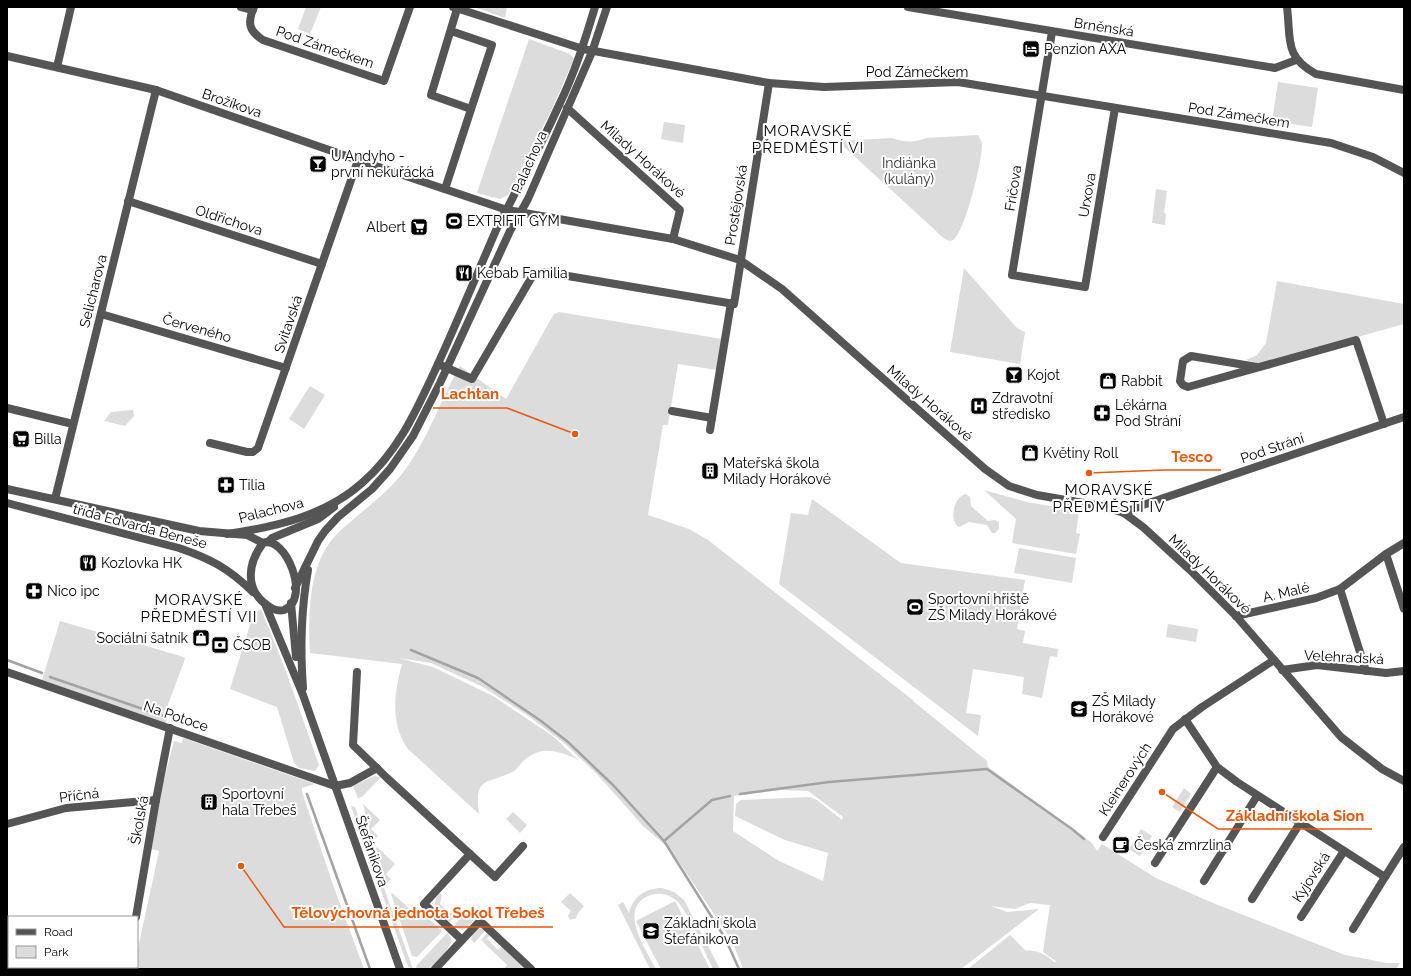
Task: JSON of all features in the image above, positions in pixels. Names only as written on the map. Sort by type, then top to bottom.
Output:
[{"type":"street","points":[[57,67],[71,7]]},
{"type":"street","name":"Pod Zámečkem","points":[[240,7],[253,9],[250,25],[254,34],[263,40],[384,81],[410,7]]},
{"type":"street","name":"Palachova","points":[[227,534],[288,522],[309,515],[345,497],[371,475],[394,448],[414,414],[438,364],[498,226],[560,104],[582,49],[595,7]]},
{"type":"street","name":"Palachova","points":[[296,588],[325,531],[338,517],[372,489],[402,454],[447,368],[510,231],[520,213],[592,52],[607,7]]},
{"type":"street","name":"Brněnská","points":[[908,7],[1275,68],[1296,60]]},
{"type":"street","points":[[1288,7],[1290,41],[1296,60],[1305,68],[1316,74],[1404,90]]},
{"type":"street","points":[[455,8],[451,31],[431,95],[471,109]]},
{"type":"street","name":"Pod Zámečkem","points":[[455,8],[592,52],[769,83],[824,87],[958,82],[1331,143],[1373,158],[1404,173]]},
{"type":"street","points":[[445,189],[492,45],[451,31]]},
{"type":"street","name":"Fričova","points":[[1052,32],[1012,275],[1085,287]]},
{"type":"street","name":"Brožíkova","points":[[7,56],[156,90],[507,210]]},
{"type":"street","name":"Prostějovská","points":[[740,260],[769,83]]},
{"type":"street","name":"Selicharova","points":[[55,500],[156,90]]},
{"type":"street","name":"Milady Horákové","points":[[567,108],[680,210],[673,239]]},
{"type":"street","name":"Urxova","points":[[1085,287],[1115,108]]},
{"type":"street","name":"Svitavská","points":[[210,443],[247,452],[255,451],[286,368],[358,160]]},
{"type":"street","name":"Oldřichova","points":[[128,201],[322,264]]},
{"type":"street","name":"Milady Horákové","points":[[507,210],[673,239],[740,260],[782,289],[985,469],[1009,486],[1037,495],[1101,506],[1124,513],[1143,527],[1190,570],[1236,616],[1341,737],[1382,769],[1404,781]]},
{"type":"street","points":[[438,364],[472,379],[533,275],[544,272],[734,304],[740,260]]},
{"type":"street","points":[[710,430],[731,303]]},
{"type":"street","name":"Červeného","points":[[101,314],[286,368]]},
{"type":"street","points":[[1257,367],[1191,356],[1183,361],[1180,381],[1182,385],[1188,387],[1356,340],[1384,424]]},
{"type":"street","points":[[7,408],[73,424]]},
{"type":"street","points":[[672,411],[712,418]]},
{"type":"street","name":"Pod Strání","points":[[1124,513],[1143,505],[1404,418]]},
{"type":"street","name":"třída Edvarda Beneše","points":[[7,489],[199,531],[227,534]]},
{"type":"street","points":[[227,534],[247,535],[266,542],[279,549],[292,566],[296,575],[296,588],[289,607],[281,611],[275,610],[265,604],[256,595],[251,582],[250,572],[256,553],[266,542],[272,538],[318,519],[345,497]]},
{"type":"street","name":"třída Edvarda Beneše","points":[[7,503],[201,555],[222,566],[256,595]]},
{"type":"street","name":"A. Malé","points":[[1236,616],[1316,598],[1340,589],[1386,554],[1404,543]]},
{"type":"street","points":[[1386,554],[1404,609]]},
{"type":"street","points":[[303,695],[300,643],[303,601],[310,558]]},
{"type":"street","points":[[1340,589],[1366,671]]},
{"type":"street","name":"Štefánikova","points":[[291,603],[295,649],[303,695]]},
{"type":"street","name":"Štefánikova","points":[[265,604],[303,695],[400,969]]},
{"type":"street","points":[[1185,719],[1274,660]]},
{"type":"street","name":"Velehradská","points":[[1282,670],[1317,665],[1386,673],[1404,671]]},
{"type":"street","name":"Na Potoce","points":[[7,672],[335,786]]},
{"type":"street","points":[[357,672],[353,745],[495,877],[523,846]]},
{"type":"street","name":"Kyjovská","points":[[1185,719],[1217,767],[1257,796],[1385,877]]},
{"type":"street","name":"Kleinerových","points":[[1103,837],[1173,729],[1185,719]]},
{"type":"street","name":"Školská","points":[[136,916],[170,728]]},
{"type":"street","points":[[1155,863],[1217,767]]},
{"type":"street","points":[[335,786],[350,783],[377,768]]},
{"type":"street","points":[[1204,881],[1257,796]]},
{"type":"street","name":"Příčná","points":[[7,824],[66,808],[156,800]]},
{"type":"street","points":[[1252,899],[1300,823]]},
{"type":"street","points":[[1353,929],[1404,847]]},
{"type":"street","name":"Kyjovská","points":[[1301,917],[1344,851]]},
{"type":"street","points":[[462,940],[424,904],[470,854]]},
{"type":"street","points":[[435,969],[480,921],[531,969]]},
{"type":"green space","points":[[306,7],[321,7],[310,34],[298,29]]},
{"type":"green space","points":[[474,7],[507,7],[505,18]]},
{"type":"green space","points":[[529,39],[570,54],[574,59],[552,109],[508,195],[500,199],[477,193]]},
{"type":"green space","points":[[1278,82],[1318,88],[1312,127],[1272,121]]},
{"type":"green space","points":[[664,122],[685,125],[683,143],[661,139]]},
{"type":"green space","name":"Indiánka (kulány)","points":[[978,135],[982,143],[980,164],[963,224],[958,234],[951,241],[946,240],[841,144],[840,141],[892,138],[913,141],[926,138]]},
{"type":"green space","points":[[1156,189],[1167,191],[1164,213],[1166,213],[1165,225],[1152,223]]},
{"type":"green space","points":[[964,268],[1017,328],[1025,332],[1020,364],[950,352]]},
{"type":"green space","points":[[1277,281],[1404,304],[1404,324],[1261,364],[1246,360],[1257,355],[1266,343]]},
{"type":"green space","points":[[559,312],[722,339],[717,370],[678,364],[668,425],[663,425],[648,515],[689,529],[708,540],[914,701],[987,761],[988,767],[1092,843],[1097,851],[1102,844],[1156,878],[1213,903],[1345,955],[1387,963],[1400,963],[1396,969],[968,969],[1010,935],[1026,951],[1037,952],[1048,957],[1054,962],[1057,962],[1043,952],[1050,905],[1030,903],[1015,909],[991,906],[1007,912],[1039,909],[961,969],[743,969],[732,941],[671,850],[643,826],[597,774],[564,743],[527,715],[483,687],[431,663],[398,658],[433,667],[493,696],[554,737],[577,759],[552,751],[533,754],[525,759],[514,771],[505,776],[484,783],[479,793],[479,814],[408,749],[402,739],[398,729],[395,708],[397,686],[402,664],[310,653],[309,622],[312,589],[315,573],[328,545],[338,533],[387,491],[410,463],[426,436],[460,366],[506,399],[554,314]],"holes":[[[781,790],[808,791],[843,817],[842,820],[817,800],[810,797],[741,800],[736,804],[735,816],[785,840],[828,853],[823,881],[779,861],[733,831],[734,796]]]},
{"type":"green space","points":[[310,386],[325,395],[304,429],[289,419]]},
{"type":"green space","points":[[133,410],[134,416],[125,426],[104,421],[111,412]]},
{"type":"green space","points":[[984,490],[1027,502],[1079,511],[1076,533],[1080,534],[1076,554],[1012,543],[1016,519]]},
{"type":"green space","points":[[966,494],[970,497],[971,506],[988,521],[995,520],[999,522],[999,529],[995,533],[992,533],[987,525],[969,522],[959,527],[956,524],[953,514],[954,509],[958,499]]},
{"type":"green space","name":"Sportovní hřiště ZŠ Milady Horákové","points":[[812,499],[901,563],[1025,580],[1017,629],[1025,631],[1023,643],[1058,649],[1057,657],[1050,656],[1042,698],[1022,694],[1024,677],[973,669],[966,713],[981,715],[978,736],[779,584],[791,513],[808,515]]},
{"type":"green space","points":[[1019,548],[1076,558],[1072,583],[1014,573]]},
{"type":"green space","points":[[261,609],[286,671],[319,765],[315,771],[299,768],[294,763],[277,707],[230,689],[253,615]]},
{"type":"green space","points":[[60,621],[184,657],[185,659],[164,715],[168,717],[165,724],[42,680]]},
{"type":"green space","points":[[1168,624],[1198,629],[1196,642],[1166,637]]},
{"type":"green space","points":[[183,738],[315,784],[302,788],[302,792],[332,882],[364,969],[134,969],[138,968],[138,948],[159,851],[152,849],[157,807],[174,741],[182,743]]},
{"type":"green space","points":[[374,776],[381,777],[362,797],[358,798],[353,786]]},
{"type":"green space","points":[[1184,788],[1191,794],[1180,812],[1172,807]]},
{"type":"green space","points":[[363,804],[380,820],[371,829],[378,836],[374,840],[372,839]]},
{"type":"green space","points":[[351,806],[355,807],[413,969],[408,967]]},
{"type":"green space","points":[[513,812],[527,825],[520,833],[506,819]]},
{"type":"green space","points":[[1141,829],[1152,836],[1140,856],[1129,849]]},
{"type":"green space","points":[[377,847],[395,864],[386,874],[391,879],[387,883],[376,849]]},
{"type":"green space","points":[[656,888],[662,888],[674,892],[684,900],[720,969],[713,969],[686,913],[677,901],[671,897],[658,894],[651,895],[641,901],[636,909],[635,918],[641,940],[656,969],[650,969],[618,905],[623,902],[629,913],[633,902],[641,894]]},
{"type":"green space","points":[[392,893],[410,909],[414,905],[442,931],[417,957],[412,956],[391,894]]},
{"type":"green space","points":[[440,893],[442,895],[440,904],[450,913],[455,907],[460,911],[450,922],[439,912],[435,905],[435,901]]},
{"type":"green space","points":[[570,893],[584,906],[576,918],[570,920],[568,916],[571,911],[561,902]]},
{"type":"green space","points":[[675,901],[710,969],[661,969],[636,921]]},
{"type":"green space","points":[[470,909],[479,915],[467,928],[461,930],[453,926]]},
{"type":"green space","points":[[479,928],[486,930],[474,943],[471,939],[472,935]]},
{"type":"green space","points":[[448,932],[452,941],[445,953],[429,969],[417,969],[416,966]]},
{"type":"green space","points":[[488,932],[490,934],[487,939],[498,950],[502,945],[524,969],[504,969],[507,965],[481,940]]},
{"type":"waterway","points":[[411,650],[478,678],[541,721],[568,742],[613,785],[664,841],[713,919]]},
{"type":"waterway","points":[[7,660],[42,673]]},
{"type":"waterway","points":[[50,677],[163,716]]},
{"type":"waterway","points":[[740,794],[829,782],[987,769],[1084,839]]},
{"type":"waterway","points":[[307,794],[370,969]]},
{"type":"waterway","points":[[664,841],[712,800],[730,796]]},
{"type":"waterway","points":[[718,927],[725,938],[739,969]]},
{"type":"place","name":"Penzion AXA","points":[[1031,49]]},
{"type":"place","name":"U Andyho - první nekuřácká","points":[[318,164]]},
{"type":"place","name":"EXTRIFIT GYM","points":[[454,221]]},
{"type":"place","name":"Albert","points":[[419,227]]},
{"type":"place","name":"Kebab Familia","points":[[464,273]]},
{"type":"place","name":"Kojot","points":[[1014,375]]},
{"type":"place","name":"Rabbit","points":[[1108,381]]},
{"type":"place","name":"Zdravotní středisko","points":[[979,406]]},
{"type":"place","name":"Lékárna Pod Strání","points":[[1102,413]]},
{"type":"place","name":"Lachtan","points":[[575,434]]},
{"type":"place","name":"Billa","points":[[21,439]]},
{"type":"place","name":"Květiny Roll","points":[[1030,453]]},
{"type":"place","name":"Mateřská škola Milady Horákové","points":[[710,471]]},
{"type":"place","name":"Tesco","points":[[1089,473]]},
{"type":"place","name":"Tilia","points":[[226,485]]},
{"type":"place","name":"Kozlovka HK","points":[[88,563]]},
{"type":"place","name":"Nico ipc","points":[[34,591]]},
{"type":"place","name":"Sportovní hřiště ZŠ Milady Horákové","points":[[915,607]]},
{"type":"place","name":"Sociální šatník","points":[[201,638]]},
{"type":"place","name":"ČSOB","points":[[220,645]]},
{"type":"place","name":"ZŠ Milady Horákové","points":[[1079,709]]},
{"type":"place","name":"Základní škola Sion","points":[[1162,792]]},
{"type":"place","name":"Sportovní hala Třebeš","points":[[209,802]]},
{"type":"place","name":"Česká zmrzlina","points":[[1121,845]]},
{"type":"place","name":"Tělovýchovná jednota Sokol Třebeš","points":[[241,866]]},
{"type":"place","name":"Základní škola Štefánikova","points":[[651,931]]},
{"type":"district","name":"MORAVSKÉ PŘEDMĚSTÍ VI","points":[[808,140]]},
{"type":"district","name":"MORAVSKÉ PŘEDMĚSTÍ IV","points":[[1109,498]]},
{"type":"district","name":"MORAVSKÉ PŘEDMĚSTÍ VII","points":[[199,608]]}]
